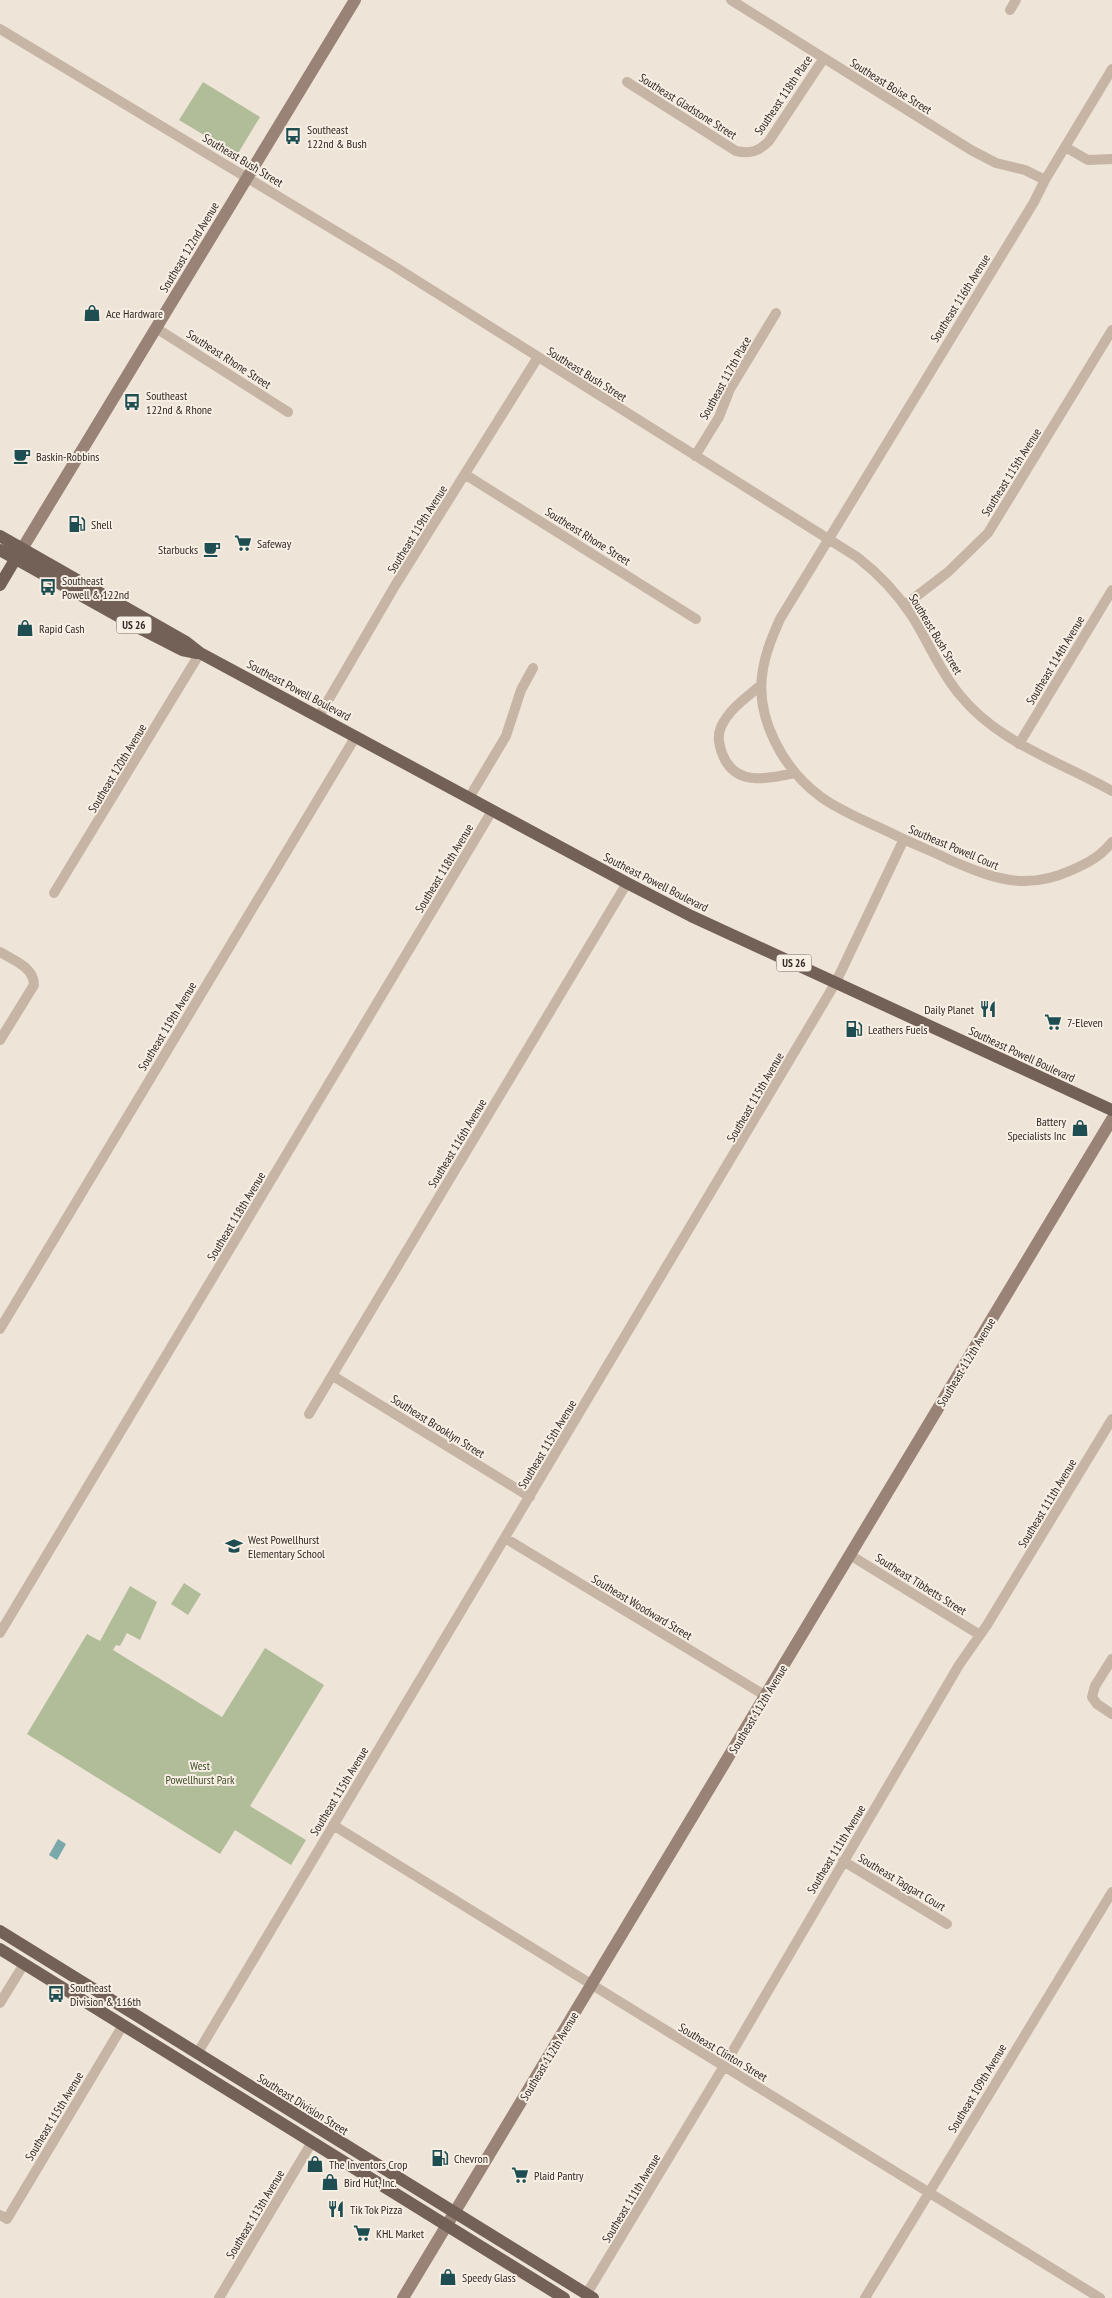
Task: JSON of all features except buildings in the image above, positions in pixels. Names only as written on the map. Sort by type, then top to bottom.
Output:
[{"type":"main road","name":"Southeast 122nd Avenue","points":[[0,584],[355,0]]},
{"type":"main road","name":"Southeast Powell Boulevard","points":[[0,536],[19,554],[186,642],[200,653],[627,883],[1112,1110]]},
{"type":"main road","name":"Southeast Powell Boulevard","points":[[0,550],[19,554]]},
{"type":"main road","name":"Southeast 112th Avenue","points":[[403,2298],[1112,1120]]},
{"type":"main road","name":"Southeast Division Street","points":[[0,1932],[589,2296]]},
{"type":"main road","points":[[0,1949],[564,2298]]},
{"type":"street","name":"Southeast Boise Street","points":[[731,0],[971,150],[996,162],[1025,170],[1045,180]]},
{"type":"street","name":"Southeast Bush Street","points":[[0,29],[247,177],[830,540],[875,571],[905,605],[958,693],[989,724],[1019,744],[1112,791]]},
{"type":"street","name":"Southeast 118th Place","points":[[736,151],[748,153],[760,150],[769,141],[824,58]]},
{"type":"street","name":"Southeast 116th Avenue","points":[[830,540],[1112,69]]},
{"type":"street","name":"Southeast Gladstone Street","points":[[627,82],[736,151]]},
{"type":"street","points":[[1065,147],[1088,160],[1112,158]]},
{"type":"street","name":"Southeast 117th Place","points":[[695,456],[719,417],[730,389],[776,313]]},
{"type":"street","name":"Southeast Rhone Street","points":[[156,328],[288,412]]},
{"type":"street","name":"Southeast 115th Avenue","points":[[905,605],[948,572],[988,533],[1112,330]]},
{"type":"street","name":"Southeast 119th Avenue","points":[[319,716],[396,584],[466,475],[538,357]]},
{"type":"street","name":"Southeast Rhone Street","points":[[466,475],[696,619]]},
{"type":"street","name":"Southeast Powell Court","points":[[830,540],[774,634],[763,668],[761,685],[769,727],[780,752],[794,773],[831,803],[904,839],[987,876],[1022,882],[1058,877],[1092,862],[1112,842]]},
{"type":"street","name":"Southeast 114th Avenue","points":[[1019,744],[1112,590]]},
{"type":"street","name":"Southeast 120th Avenue","points":[[54,893],[200,653]]},
{"type":"street","points":[[469,798],[506,736],[521,690],[533,668]]},
{"type":"street","points":[[761,685],[732,711],[722,726],[719,743],[725,760],[736,773],[755,780],[794,773]]},
{"type":"street","name":"Southeast 119th Avenue","points":[[0,1329],[356,736]]},
{"type":"street","name":"Southeast 118th Avenue","points":[[0,1633],[492,811]]},
{"type":"street","name":"Southeast 115th Avenue","points":[[196,2054],[836,982],[904,839]]},
{"type":"street","name":"Southeast 116th Avenue","points":[[309,1414],[627,883]]},
{"type":"street","points":[[0,952],[28,969],[34,977],[34,985],[0,1040]]},
{"type":"street","name":"Southeast Brooklyn Street","points":[[333,1376],[530,1497]]},
{"type":"street","name":"Southeast 111th Avenue","points":[[589,2296],[959,1665],[980,1635],[1111,1421]]},
{"type":"street","name":"Southeast Woodward Street","points":[[505,1538],[766,1696]]},
{"type":"street","name":"Southeast Tibbetts Street","points":[[850,1555],[980,1635]]},
{"type":"street","points":[[1112,1659],[1095,1686],[1092,1697],[1097,1704],[1112,1714]]},
{"type":"street","name":"Southeast Clinton Street","points":[[333,1825],[1100,2298]]},
{"type":"street","name":"Southeast Taggart Court","points":[[843,1861],[948,1924]]},
{"type":"street","name":"Southeast 109th Avenue","points":[[865,2298],[1112,1892]]},
{"type":"street","points":[[0,2003],[24,1964]]},
{"type":"street","name":"Southeast 115th Avenue","points":[[3,2217],[123,2025]]},
{"type":"street","name":"Southeast 113th Avenue","points":[[219,2298],[312,2142]]},
{"type":"green space","points":[[203,82],[260,117],[237,155],[179,120]]},
{"type":"green space","points":[[184,1583],[201,1594],[188,1615],[171,1604]]},
{"type":"green space","name":"West Powellhurst Park","points":[[130,1586],[157,1602],[140,1640],[127,1633],[120,1646],[116,1645],[113,1650],[222,1717],[265,1648],[324,1685],[250,1806],[306,1840],[291,1865],[235,1830],[220,1854],[27,1734],[87,1634],[100,1641]]},
{"type":"water","points":[[58,1839],[66,1844],[57,1860],[49,1855]]},
{"type":"place","name":"Southeast 122nd & Bush","points":[[293,136]]},
{"type":"place","name":"Ace Hardware","points":[[92,313]]},
{"type":"place","name":"Southeast 122nd & Rhone","points":[[132,402]]},
{"type":"place","name":"Baskin-Robbins","points":[[22,456]]},
{"type":"place","name":"Shell","points":[[77,524]]},
{"type":"place","name":"Safeway","points":[[243,543]]},
{"type":"place","name":"Starbucks","points":[[212,549]]},
{"type":"place","name":"Southeast Powell & 122nd","points":[[48,587]]},
{"type":"place","name":"Rapid Cash","points":[[25,628]]},
{"type":"place","name":"Daily Planet","points":[[988,1009]]},
{"type":"place","name":"7-Eleven","points":[[1053,1022]]},
{"type":"place","name":"Leathers Fuels","points":[[854,1029]]},
{"type":"place","name":"Battery Specialists Inc","points":[[1080,1128]]},
{"type":"place","name":"West Powellhurst Elementary School","points":[[234,1546]]},
{"type":"place","name":"Southeast Division & 116th","points":[[56,1994]]},
{"type":"place","name":"Chevron","points":[[440,2158]]},
{"type":"place","name":"The Inventors Crop","points":[[315,2164]]},
{"type":"place","name":"Plaid Pantry","points":[[520,2175]]},
{"type":"place","name":"Bird Hut, Inc.","points":[[330,2182]]},
{"type":"place","name":"Tik Tok Pizza","points":[[336,2209]]},
{"type":"place","name":"KHL Market","points":[[362,2233]]},
{"type":"place","name":"Speedy Glass","points":[[448,2277]]}]
